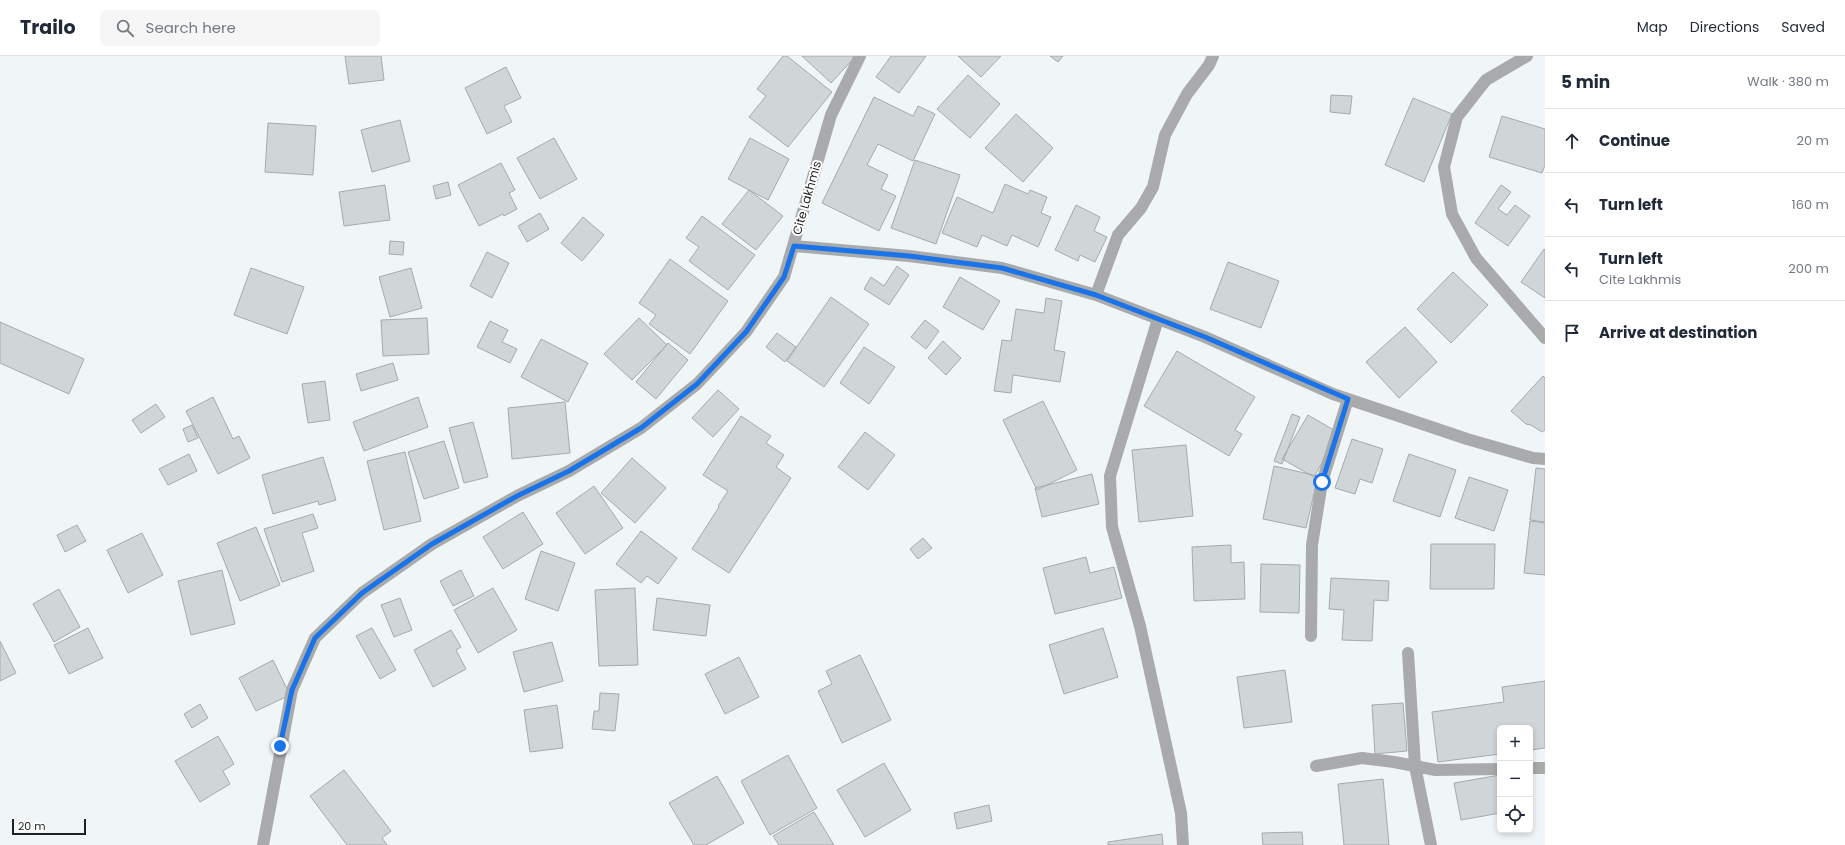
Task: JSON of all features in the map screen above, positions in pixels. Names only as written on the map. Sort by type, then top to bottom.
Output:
[{"type":"street","name":"Cite Lakhmis","points":[[263,845],[292,690],[315,638],[362,593],[432,544],[517,496],[569,471],[641,428],[697,384],[746,332],[784,277],[831,116],[860,56]]},
{"type":"street","points":[[1096,295],[1118,235],[1141,208],[1153,187],[1165,135],[1187,94],[1209,66],[1214,56]]},
{"type":"street","points":[[1527,56],[1486,80],[1457,116],[1444,167],[1452,214],[1476,258],[1544,336]]},
{"type":"street","points":[[794,246],[909,256],[1002,268],[1096,295],[1205,337],[1348,399],[1467,439],[1533,458],[1545,459]]},
{"type":"street","points":[[1158,319],[1110,476],[1112,527],[1140,626],[1181,813],[1183,845]]},
{"type":"street","points":[[1312,636],[1312,545],[1322,482],[1348,399]]},
{"type":"street","points":[[1408,653],[1415,766],[1431,845]]},
{"type":"street","points":[[1316,766],[1362,758],[1436,770],[1497,769]]},
{"type":"street","points":[[1533,768],[1545,768]]},
{"type":"building","points":[[345,56],[381,56],[384,80],[349,84]]},
{"type":"building","points":[[783,56],[787,56],[832,92],[788,147],[749,117],[766,96],[757,89]]},
{"type":"building","points":[[802,56],[856,56],[831,83]]},
{"type":"building","points":[[891,56],[926,56],[899,93],[876,77]]},
{"type":"building","points":[[958,56],[1001,56],[981,77]]},
{"type":"building","points":[[1050,56],[1063,56],[1058,62]]},
{"type":"building","points":[[506,67],[521,98],[504,106],[512,122],[487,134],[465,88]]},
{"type":"building","points":[[968,75],[1000,104],[970,138],[937,109]]},
{"type":"building","points":[[1331,95],[1352,96],[1350,114],[1330,112]]},
{"type":"building","points":[[874,97],[913,116],[918,106],[935,114],[913,161],[878,144],[867,165],[888,175],[881,189],[896,196],[879,231],[822,203]]},
{"type":"building","points":[[1413,98],[1452,114],[1424,182],[1385,165]]},
{"type":"building","points":[[1016,114],[1053,148],[1023,182],[985,148]]},
{"type":"building","points":[[1502,116],[1545,129],[1545,165],[1542,173],[1489,157]]},
{"type":"building","points":[[400,120],[410,161],[372,172],[361,130]]},
{"type":"building","points":[[268,123],[316,126],[313,175],[265,172]]},
{"type":"building","points":[[554,138],[577,179],[540,199],[517,158]]},
{"type":"building","points":[[750,138],[789,159],[768,200],[728,179]]},
{"type":"building","points":[[915,160],[960,175],[936,244],[891,228]]},
{"type":"building","points":[[501,163],[515,190],[509,193],[517,209],[479,226],[458,185]]},
{"type":"building","points":[[448,182],[451,195],[436,199],[433,186]]},
{"type":"building","points":[[1005,184],[1028,194],[1030,190],[1047,197],[1041,213],[1051,217],[1038,247],[1012,235],[1007,246],[982,235],[977,247],[942,233],[957,197],[993,213]]},
{"type":"building","points":[[385,185],[390,220],[344,226],[339,192]]},
{"type":"building","points":[[1501,185],[1511,192],[1498,209],[1507,215],[1515,205],[1530,216],[1508,246],[1475,223]]},
{"type":"building","points":[[749,190],[783,216],[756,250],[722,224]]},
{"type":"building","points":[[1076,205],[1100,217],[1094,231],[1107,237],[1095,262],[1080,255],[1078,261],[1055,250]]},
{"type":"building","points":[[540,213],[549,229],[527,242],[518,226]]},
{"type":"building","points":[[702,216],[755,255],[728,290],[689,261],[699,247],[686,238]]},
{"type":"building","points":[[583,217],[604,235],[582,261],[561,243]]},
{"type":"building","points":[[390,241],[404,242],[403,255],[389,254]]},
{"type":"building","points":[[1544,249],[1545,250],[1545,298],[1521,282]]},
{"type":"building","points":[[487,252],[509,263],[492,298],[470,286]]},
{"type":"building","points":[[670,259],[728,301],[690,354],[649,324],[656,315],[639,303]]},
{"type":"building","points":[[1228,262],[1279,281],[1261,328],[1210,309]]},
{"type":"building","points":[[897,266],[909,275],[889,305],[864,289],[871,277],[884,286]]},
{"type":"building","points":[[251,268],[304,287],[287,334],[234,315]]},
{"type":"building","points":[[411,268],[422,308],[390,317],[379,277]]},
{"type":"building","points":[[1453,272],[1488,305],[1451,343],[1417,309]]},
{"type":"building","points":[[960,277],[1000,301],[983,330],[943,307]]},
{"type":"building","points":[[831,297],[869,324],[824,387],[787,361]]},
{"type":"building","points":[[1046,298],[1062,301],[1054,350],[1065,352],[1060,382],[1013,375],[1011,393],[994,391],[1002,340],[1011,341],[1016,309],[1044,313]]},
{"type":"building","points":[[427,318],[429,354],[383,356],[381,320]]},
{"type":"building","points":[[639,318],[667,345],[632,380],[604,354]]},
{"type":"building","points":[[925,320],[939,331],[926,349],[911,337]]},
{"type":"building","points":[[490,321],[508,330],[502,342],[517,349],[510,363],[477,347]]},
{"type":"building","points":[[0,322],[84,359],[69,394],[0,363]]},
{"type":"building","points":[[1405,327],[1437,362],[1399,398],[1366,362]]},
{"type":"building","points":[[777,333],[796,347],[785,362],[766,347]]},
{"type":"building","points":[[541,339],[588,363],[568,402],[521,377]]},
{"type":"building","points":[[943,341],[961,358],[946,375],[928,358]]},
{"type":"building","points":[[668,343],[688,360],[656,399],[636,382]]},
{"type":"building","points":[[864,347],[895,367],[869,404],[840,383]]},
{"type":"building","points":[[1177,351],[1255,397],[1235,430],[1242,434],[1229,456],[1144,406]]},
{"type":"building","points":[[393,363],[398,380],[361,391],[356,374]]},
{"type":"building","points":[[1543,376],[1545,378],[1545,430],[1542,432],[1531,425],[1526,424],[1511,411]]},
{"type":"building","points":[[325,381],[330,420],[308,423],[302,384]]},
{"type":"building","points":[[718,390],[739,409],[713,437],[692,418]]},
{"type":"building","points":[[213,397],[233,439],[239,436],[250,458],[218,474],[186,411]]},
{"type":"building","points":[[418,397],[428,427],[364,451],[353,422]]},
{"type":"building","points":[[1043,401],[1077,470],[1037,490],[1003,420]]},
{"type":"building","points":[[565,402],[570,453],[512,459],[508,408]]},
{"type":"building","points":[[156,404],[165,417],[141,433],[132,420]]},
{"type":"building","points":[[1292,414],[1300,417],[1282,464],[1274,461]]},
{"type":"building","points":[[1308,415],[1339,433],[1314,477],[1282,459]]},
{"type":"building","points":[[741,416],[771,436],[766,443],[784,455],[776,467],[791,478],[729,573],[692,549],[728,491],[703,475]]},
{"type":"building","points":[[473,422],[488,477],[464,483],[449,428]]},
{"type":"building","points":[[192,425],[198,438],[188,442],[183,429]]},
{"type":"building","points":[[865,432],[895,455],[868,490],[838,467]]},
{"type":"building","points":[[1352,439],[1383,449],[1372,483],[1360,479],[1355,494],[1335,488]]},
{"type":"building","points":[[444,441],[459,488],[424,499],[408,452]]},
{"type":"building","points":[[1186,445],[1193,516],[1139,522],[1132,450]]},
{"type":"building","points":[[405,452],[421,521],[384,530],[367,461]]},
{"type":"building","points":[[189,454],[197,471],[168,485],[159,469]]},
{"type":"building","points":[[1409,454],[1456,470],[1440,517],[1393,501]]},
{"type":"building","points":[[323,457],[336,500],[319,505],[318,501],[273,514],[262,475]]},
{"type":"building","points":[[632,458],[666,488],[635,523],[601,493]]},
{"type":"building","points":[[1274,466],[1318,476],[1306,528],[1263,519]]},
{"type":"building","points":[[1536,468],[1545,469],[1545,522],[1530,520]]},
{"type":"building","points":[[1092,474],[1099,504],[1042,517],[1035,488]]},
{"type":"building","points":[[1469,477],[1508,490],[1494,531],[1455,518]]},
{"type":"building","points":[[594,486],[623,528],[585,554],[556,513]]},
{"type":"building","points":[[523,512],[543,544],[503,569],[483,537]]},
{"type":"building","points":[[313,514],[318,528],[302,533],[314,571],[282,582],[264,529]]},
{"type":"building","points":[[1530,521],[1545,523],[1545,575],[1524,573]]},
{"type":"building","points":[[77,525],[86,541],[65,552],[57,535]]},
{"type":"building","points":[[256,527],[280,585],[240,601],[217,543]]},
{"type":"building","points":[[641,531],[677,558],[658,584],[647,576],[641,583],[616,564]]},
{"type":"building","points":[[142,533],[163,575],[128,593],[107,550]]},
{"type":"building","points":[[923,538],[932,548],[918,559],[910,549]]},
{"type":"building","points":[[1431,544],[1495,544],[1494,589],[1430,589]]},
{"type":"building","points":[[1231,545],[1231,563],[1244,562],[1245,599],[1194,601],[1192,547]]},
{"type":"building","points":[[541,551],[575,563],[558,611],[525,599]]},
{"type":"building","points":[[1086,557],[1090,573],[1114,567],[1122,598],[1055,614],[1043,568]]},
{"type":"building","points":[[1261,564],[1300,565],[1299,613],[1260,612]]},
{"type":"building","points":[[222,570],[235,624],[191,635],[178,581]]},
{"type":"building","points":[[461,570],[474,596],[453,606],[440,581]]},
{"type":"building","points":[[1331,578],[1389,581],[1388,601],[1374,600],[1372,641],[1342,640],[1344,610],[1329,609]]},
{"type":"building","points":[[493,588],[517,630],[478,653],[454,610]]},
{"type":"building","points":[[635,588],[638,665],[599,666],[595,590]]},
{"type":"building","points":[[59,589],[80,627],[54,642],[33,604]]},
{"type":"building","points":[[400,598],[412,630],[394,637],[381,605]]},
{"type":"building","points":[[657,598],[710,605],[706,636],[653,630]]},
{"type":"building","points":[[88,628],[103,658],[69,674],[54,645]]},
{"type":"building","points":[[372,628],[396,670],[380,679],[356,636]]},
{"type":"building","points":[[1103,628],[1118,677],[1064,694],[1049,645]]},
{"type":"building","points":[[451,630],[461,647],[456,650],[466,669],[433,687],[414,650]]},
{"type":"building","points":[[0,641],[16,673],[0,681]]},
{"type":"building","points":[[552,642],[563,681],[524,692],[513,652]]},
{"type":"building","points":[[860,655],[891,720],[842,743],[818,691],[832,684],[826,671]]},
{"type":"building","points":[[739,657],[759,697],[725,714],[705,674]]},
{"type":"building","points":[[273,660],[290,695],[256,711],[239,678]]},
{"type":"building","points":[[1285,670],[1292,722],[1244,728],[1237,677]]},
{"type":"building","points":[[1545,681],[1545,748],[1533,750],[1533,725],[1497,725],[1497,754],[1438,762],[1432,712],[1504,702],[1502,687]]},
{"type":"building","points":[[600,693],[619,694],[615,731],[592,729],[594,711],[599,711]]},
{"type":"building","points":[[1403,703],[1407,751],[1375,754],[1372,705]]},
{"type":"building","points":[[200,704],[208,718],[192,728],[184,714]]},
{"type":"building","points":[[557,705],[563,748],[530,752],[524,710]]},
{"type":"building","points":[[218,736],[234,764],[223,771],[230,784],[200,802],[175,761]]},
{"type":"building","points":[[788,755],[817,808],[770,835],[741,781]]},
{"type":"building","points":[[884,763],[911,810],[865,837],[837,790]]},
{"type":"building","points":[[344,770],[391,831],[382,838],[387,845],[347,845],[310,796]]},
{"type":"building","points":[[717,776],[744,823],[706,845],[694,845],[669,803]]},
{"type":"building","points":[[1497,776],[1497,814],[1461,820],[1454,783]]},
{"type":"building","points":[[1383,779],[1389,845],[1344,845],[1338,784]]},
{"type":"building","points":[[989,805],[992,821],[957,829],[954,813]]},
{"type":"building","points":[[814,812],[834,845],[779,845],[773,836]]},
{"type":"building","points":[[1302,832],[1303,845],[1263,845],[1262,833]]},
{"type":"building","points":[[1162,834],[1163,845],[1108,845],[1108,842]]},
{"type":"route","points":[[280,746],[292,690],[315,638],[362,593],[432,544],[517,496],[569,471],[641,428],[697,384],[746,332],[784,277],[794,246],[909,256],[1002,268],[1096,295],[1205,337],[1333,394],[1348,399],[1322,482]]}]
